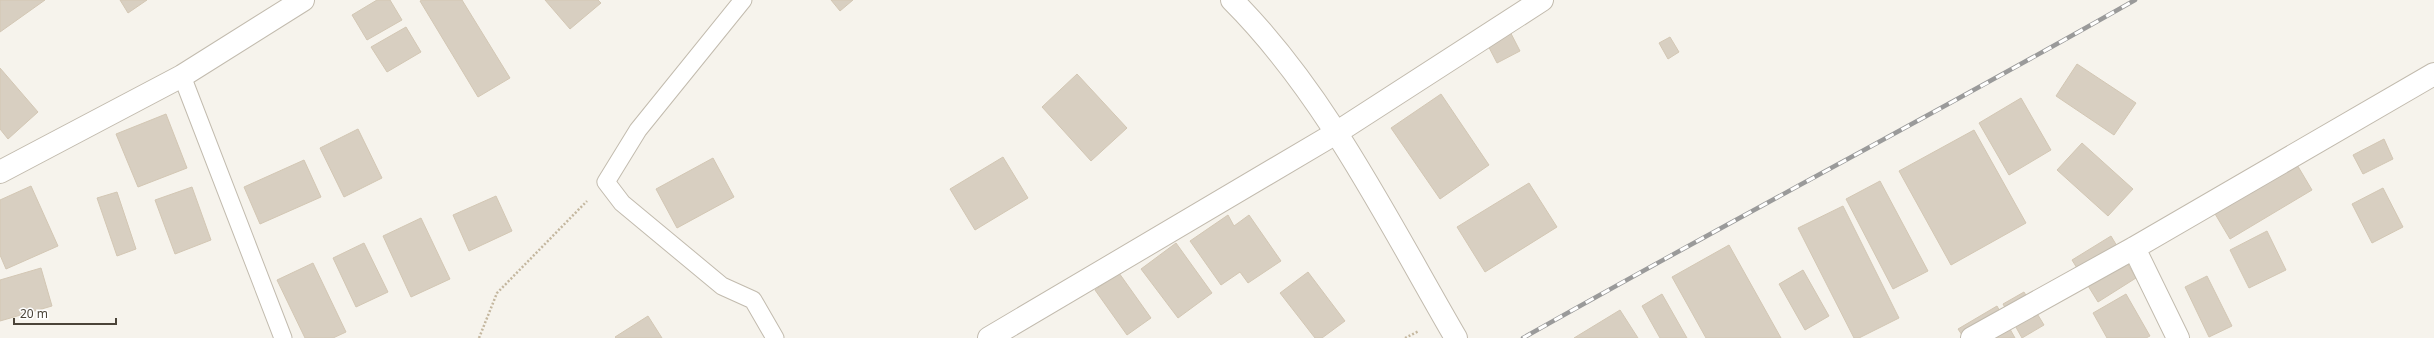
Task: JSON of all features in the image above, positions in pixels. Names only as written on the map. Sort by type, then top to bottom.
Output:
[{"type":"street","points":[[4,164],[182,76],[303,0]]},
{"type":"street","points":[[1232,0],[1262,30],[1336,133],[1456,338]]},
{"type":"street","points":[[989,338],[1336,133],[1542,0]]},
{"type":"street","points":[[1972,338],[2134,248],[2434,74]]},
{"type":"street","points":[[2134,248],[2178,338]]},
{"type":"lane","points":[[743,0],[638,130],[606,182],[622,203],[722,286],[753,300],[775,338]]},
{"type":"lane","points":[[182,76],[283,338]]},
{"type":"path","points":[[479,338],[498,293],[606,182]]},
{"type":"path","points":[[1405,338],[1422,329]]},
{"type":"building","points":[[0,0],[45,0],[0,32]]},
{"type":"building","points":[[120,0],[147,0],[128,13]]},
{"type":"building","points":[[377,0],[390,0],[402,20],[367,40],[352,15]]},
{"type":"building","points":[[462,0],[510,78],[478,97],[420,1]]},
{"type":"building","points":[[545,0],[598,0],[601,3],[570,29]]},
{"type":"building","points":[[831,0],[853,0],[840,11]]},
{"type":"building","points":[[1504,20],[1520,51],[1497,63],[1481,32]]},
{"type":"building","points":[[406,27],[421,52],[387,72],[371,47]]},
{"type":"building","points":[[1670,37],[1679,52],[1668,59],[1659,43]]},
{"type":"building","points":[[2077,64],[2136,103],[2114,135],[2056,96]]},
{"type":"building","points":[[0,68],[38,112],[8,139],[0,129]]},
{"type":"building","points":[[1077,74],[1127,128],[1091,161],[1042,107]]},
{"type":"building","points":[[1441,94],[1489,165],[1440,199],[1391,128]]},
{"type":"building","points":[[2021,98],[2051,150],[2009,175],[1979,123]]},
{"type":"building","points":[[166,114],[187,168],[138,187],[116,134]]},
{"type":"building","points":[[358,129],[382,178],[344,197],[320,148]]},
{"type":"building","points":[[1974,130],[2026,223],[1951,265],[1899,171]]},
{"type":"building","points":[[2384,139],[2393,159],[2363,174],[2353,155]]},
{"type":"building","points":[[2082,143],[2133,189],[2108,216],[2057,170]]},
{"type":"building","points":[[2290,153],[2312,190],[2230,239],[2208,202]]},
{"type":"building","points":[[1003,157],[1028,198],[975,230],[950,189]]},
{"type":"building","points":[[713,158],[734,197],[677,228],[656,189]]},
{"type":"building","points":[[304,160],[321,197],[260,224],[244,187]]},
{"type":"building","points":[[1880,181],[1928,271],[1893,289],[1846,199]]},
{"type":"building","points":[[1529,183],[1557,227],[1485,272],[1457,227]]},
{"type":"building","points":[[31,186],[58,246],[6,269],[0,255],[0,200]]},
{"type":"building","points":[[192,187],[211,240],[175,254],[155,200]]},
{"type":"building","points":[[2383,188],[2403,227],[2372,243],[2352,204]]},
{"type":"building","points":[[117,192],[136,249],[117,256],[97,198]]},
{"type":"building","points":[[496,196],[512,231],[469,251],[453,215]]},
{"type":"building","points":[[1843,206],[1899,318],[1859,338],[1854,338],[1798,228]]},
{"type":"building","points":[[1228,215],[1234,226],[1249,215],[1281,261],[1248,283],[1240,272],[1221,285],[1190,241]]},
{"type":"building","points":[[421,218],[450,279],[411,297],[383,236]]},
{"type":"building","points":[[2267,231],[2286,270],[2249,288],[2230,250]]},
{"type":"building","points":[[2111,236],[2136,278],[2098,302],[2072,260]]},
{"type":"building","points":[[364,243],[388,292],[356,307],[333,258]]},
{"type":"building","points":[[1176,243],[1212,293],[1178,318],[1141,269]]},
{"type":"building","points":[[1729,245],[1781,338],[1706,338],[1672,277]]},
{"type":"building","points":[[313,263],[346,332],[333,338],[305,338],[277,280]]},
{"type":"building","points":[[41,268],[52,306],[0,321],[0,280]]},
{"type":"building","points":[[1803,270],[1829,316],[1805,330],[1779,284]]},
{"type":"building","points":[[1308,272],[1345,321],[1322,338],[1315,338],[1280,293]]},
{"type":"building","points":[[1119,273],[1151,318],[1127,335],[1095,290]]},
{"type":"building","points":[[2207,276],[2232,326],[2209,337],[2185,287]]},
{"type":"building","points":[[2024,292],[2044,325],[2022,338],[2003,304]]},
{"type":"building","points":[[1662,294],[1687,338],[1660,338],[1642,306]]},
{"type":"building","points":[[2126,294],[2150,336],[2146,338],[2107,338],[2093,313]]},
{"type":"building","points":[[1997,306],[2015,338],[1964,338],[1958,329]]},
{"type":"building","points":[[1620,310],[1638,338],[1574,338]]},
{"type":"building","points":[[648,316],[662,338],[615,337]]},
{"type":"railway","points":[[1523,338],[2135,0]]}]
